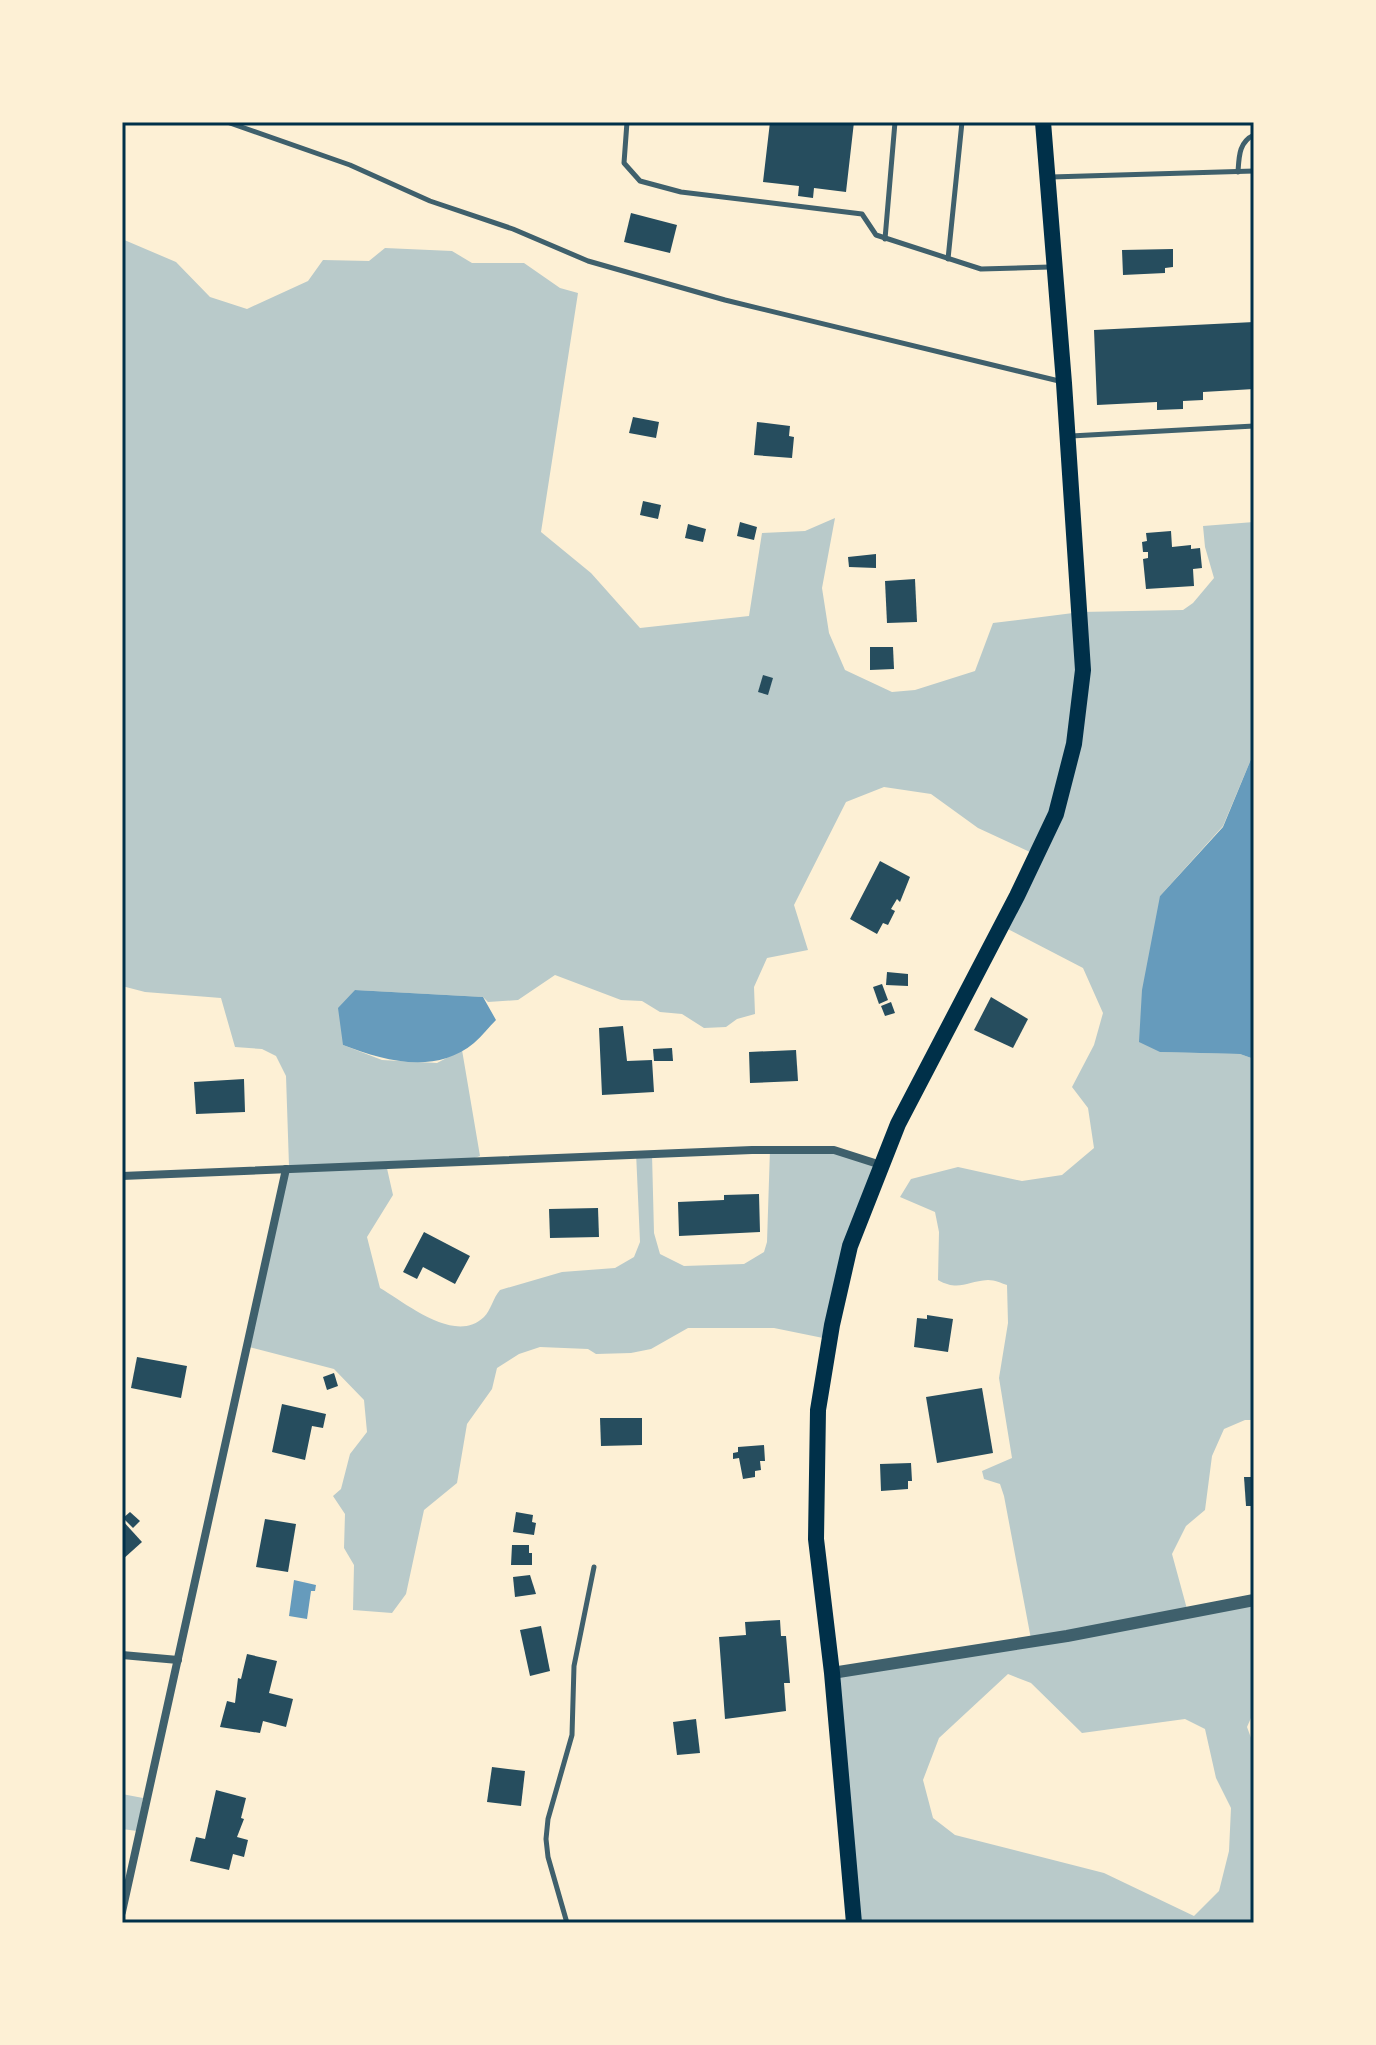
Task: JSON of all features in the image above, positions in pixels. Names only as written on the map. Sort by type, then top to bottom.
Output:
[{"type":"main road","points":[[854,1923],[832,1673],[816,1539],[818,1410],[832,1325],[850,1246],[898,1124],[1017,896],[1056,814],[1074,744],[1083,670],[1043,122]]},
{"type":"street","points":[[122,1176],[752,1150],[834,1150],[882,1165]]},
{"type":"street","points":[[122,1912],[286,1169]]},
{"type":"street","points":[[832,1673],[1067,1636],[1254,1600]]},
{"type":"street","points":[[122,1655],[178,1660]]},
{"type":"lane","points":[[227,122],[350,165],[430,201],[513,229],[588,261],[725,300],[1064,383]]},
{"type":"lane","points":[[627,122],[624,163],[640,181],[681,192],[862,214],[876,235],[981,269],[1054,267]]},
{"type":"lane","points":[[885,239],[895,122]]},
{"type":"lane","points":[[948,259],[962,122]]},
{"type":"lane","points":[[1238,172],[1239,151],[1245,140],[1254,135]]},
{"type":"lane","points":[[1046,177],[1254,171]]},
{"type":"lane","points":[[1068,436],[1254,426]]},
{"type":"lane","points":[[567,1923],[548,1857],[546,1839],[548,1819],[572,1735],[574,1666],[594,1567]]},
{"type":"shaded area","points":[[122,239],[176,262],[210,297],[247,309],[308,281],[323,260],[369,261],[385,248],[452,251],[472,263],[524,263],[560,288],[578,293],[541,532],[591,573],[640,628],[749,616],[762,533],[805,531],[835,518],[822,588],[829,633],[845,670],[892,692],[915,690],[975,671],[993,623],[1081,612],[1183,610],[1214,578],[1203,526],[1254,522],[1254,752],[1223,826],[1160,896],[1160,1052],[1240,1054],[1254,1059],[1254,1420],[1245,1420],[1224,1429],[1212,1456],[1205,1510],[1186,1526],[1172,1554],[1187,1609],[1254,1598],[1254,1711],[1247,1727],[1254,1746],[1254,1923],[854,1923],[831,1675],[1031,1639],[1004,1496],[1000,1484],[984,1479],[982,1471],[1012,1458],[999,1378],[1008,1323],[1007,1285],[988,1280],[952,1285],[938,1280],[939,1232],[935,1212],[900,1197],[911,1179],[958,1167],[1022,1181],[1062,1175],[1094,1148],[1088,1108],[1072,1087],[1094,1045],[1103,1013],[1083,968],[1000,925],[1032,853],[978,828],[931,794],[884,787],[846,802],[794,905],[808,950],[767,958],[754,987],[755,1014],[737,1019],[726,1027],[704,1028],[682,1014],[660,1012],[642,1001],[621,1000],[555,975],[518,1000],[488,1002],[483,997],[355,990],[343,1045],[382,1060],[437,1063],[462,1050],[480,1156],[386,1164],[393,1195],[367,1237],[380,1288],[431,1319],[445,1324],[472,1324],[484,1317],[500,1290],[562,1272],[615,1268],[634,1257],[640,1242],[636,1152],[652,1154],[654,1233],[660,1254],[684,1266],[744,1264],[764,1252],[767,1242],[770,1149],[828,1148],[879,1161],[828,1339],[774,1328],[688,1328],[651,1349],[596,1354],[588,1349],[540,1347],[519,1354],[497,1368],[492,1389],[467,1424],[457,1483],[424,1510],[406,1594],[392,1613],[353,1610],[354,1565],[344,1548],[345,1514],[333,1496],[341,1489],[350,1454],[367,1432],[364,1400],[334,1369],[249,1347],[289,1166],[286,1076],[276,1056],[262,1049],[235,1047],[221,998],[145,992],[122,986]],"holes":[[[1008,1674],[1031,1683],[1082,1733],[1185,1719],[1205,1729],[1216,1778],[1231,1808],[1229,1851],[1219,1891],[1194,1916],[1104,1873],[955,1835],[933,1818],[923,1780],[939,1738]]]},
{"type":"shaded area","points":[[122,1794],[143,1798],[137,1831],[122,1829]]},
{"type":"water","points":[[1254,752],[1254,1059],[1240,1054],[1160,1052],[1139,1042],[1142,990],[1160,896],[1223,827]]},
{"type":"water","points":[[355,990],[483,997],[496,1020],[474,1043],[459,1053],[426,1062],[393,1060],[343,1045],[338,1008]]},
{"type":"water","points":[[294,1580],[316,1585],[315,1591],[311,1591],[307,1619],[289,1616]]},
{"type":"building","points":[[770,122],[854,122],[846,192],[814,188],[813,198],[798,196],[799,186],[763,182]]},
{"type":"building","points":[[631,213],[677,225],[670,253],[624,242]]},
{"type":"building","points":[[1173,249],[1173,267],[1165,268],[1165,273],[1123,275],[1122,250]]},
{"type":"building","points":[[1254,322],[1254,389],[1203,392],[1203,400],[1183,401],[1183,409],[1157,410],[1157,402],[1097,405],[1094,330]]},
{"type":"building","points":[[633,417],[659,422],[656,438],[629,433]]},
{"type":"building","points":[[757,422],[790,426],[789,436],[794,437],[792,458],[754,455]]},
{"type":"building","points":[[643,501],[661,505],[658,519],[640,515]]},
{"type":"building","points":[[740,522],[757,527],[754,540],[737,536]]},
{"type":"building","points":[[688,524],[706,529],[703,542],[685,538]]},
{"type":"building","points":[[1171,531],[1172,547],[1191,545],[1191,549],[1200,548],[1202,568],[1193,569],[1194,586],[1146,589],[1143,559],[1148,558],[1148,552],[1143,552],[1142,542],[1147,541],[1146,533]]},
{"type":"building","points":[[876,554],[876,568],[849,567],[848,557]]},
{"type":"building","points":[[915,579],[917,622],[887,623],[885,581]]},
{"type":"building","points":[[870,647],[893,647],[894,669],[870,670]]},
{"type":"building","points":[[763,675],[773,678],[768,695],[758,692]]},
{"type":"building","points":[[880,861],[910,877],[900,902],[897,899],[891,909],[895,911],[888,925],[883,923],[877,934],[850,919]]},
{"type":"building","points":[[887,972],[908,974],[908,986],[886,985]]},
{"type":"building","points":[[882,984],[888,1000],[879,1004],[873,987]]},
{"type":"building","points":[[991,997],[1028,1019],[1013,1048],[974,1030]]},
{"type":"building","points":[[891,1002],[895,1013],[885,1016],[881,1006]]},
{"type":"building","points":[[623,1026],[627,1061],[652,1060],[654,1092],[602,1095],[599,1028]]},
{"type":"building","points":[[672,1048],[673,1061],[654,1061],[653,1049]]},
{"type":"building","points":[[796,1050],[798,1081],[750,1083],[749,1052]]},
{"type":"building","points":[[244,1079],[245,1112],[196,1114],[194,1082]]},
{"type":"building","points":[[759,1194],[760,1232],[679,1236],[678,1202],[724,1200],[724,1195]]},
{"type":"building","points":[[598,1208],[599,1237],[550,1238],[549,1209]]},
{"type":"building","points":[[424,1232],[470,1256],[455,1284],[423,1267],[417,1279],[403,1272]]},
{"type":"building","points":[[927,1315],[953,1319],[948,1352],[914,1347],[917,1318],[927,1319]]},
{"type":"building","points":[[137,1357],[187,1366],[181,1398],[131,1388]]},
{"type":"building","points":[[334,1373],[338,1386],[327,1390],[323,1377]]},
{"type":"building","points":[[982,1388],[993,1453],[937,1463],[926,1397]]},
{"type":"building","points":[[282,1404],[326,1414],[323,1428],[312,1426],[305,1460],[272,1452]]},
{"type":"building","points":[[600,1418],[642,1418],[642,1445],[601,1446]]},
{"type":"building","points":[[764,1445],[765,1461],[760,1461],[761,1470],[755,1471],[755,1477],[743,1479],[739,1458],[733,1459],[733,1453],[738,1452],[738,1447]]},
{"type":"building","points":[[911,1463],[912,1481],[908,1481],[908,1489],[881,1491],[880,1464]]},
{"type":"building","points":[[1244,1477],[1254,1477],[1254,1506],[1246,1506]]},
{"type":"building","points":[[130,1512],[140,1521],[133,1528],[123,1518]]},
{"type":"building","points":[[516,1512],[533,1515],[532,1522],[536,1523],[534,1535],[513,1532]]},
{"type":"building","points":[[265,1519],[296,1524],[288,1572],[256,1567]]},
{"type":"building","points":[[122,1520],[142,1542],[122,1560]]},
{"type":"building","points":[[512,1545],[529,1545],[532,1565],[511,1565]]},
{"type":"building","points":[[530,1575],[536,1594],[515,1597],[513,1577]]},
{"type":"building","points":[[780,1620],[781,1636],[786,1636],[790,1683],[784,1683],[786,1711],[725,1719],[719,1637],[746,1635],[745,1622]]},
{"type":"building","points":[[541,1626],[550,1671],[530,1676],[520,1630]]},
{"type":"building","points":[[247,1654],[277,1661],[269,1693],[293,1699],[286,1727],[263,1721],[260,1733],[220,1727],[227,1701],[235,1703],[238,1678],[241,1679]]},
{"type":"building","points":[[696,1719],[700,1753],[677,1755],[673,1722]]},
{"type":"building","points":[[492,1767],[525,1771],[521,1806],[487,1802]]},
{"type":"building","points":[[216,1790],[246,1798],[241,1818],[244,1819],[237,1837],[248,1840],[244,1857],[233,1854],[229,1870],[190,1861],[196,1837],[205,1839]]}]
